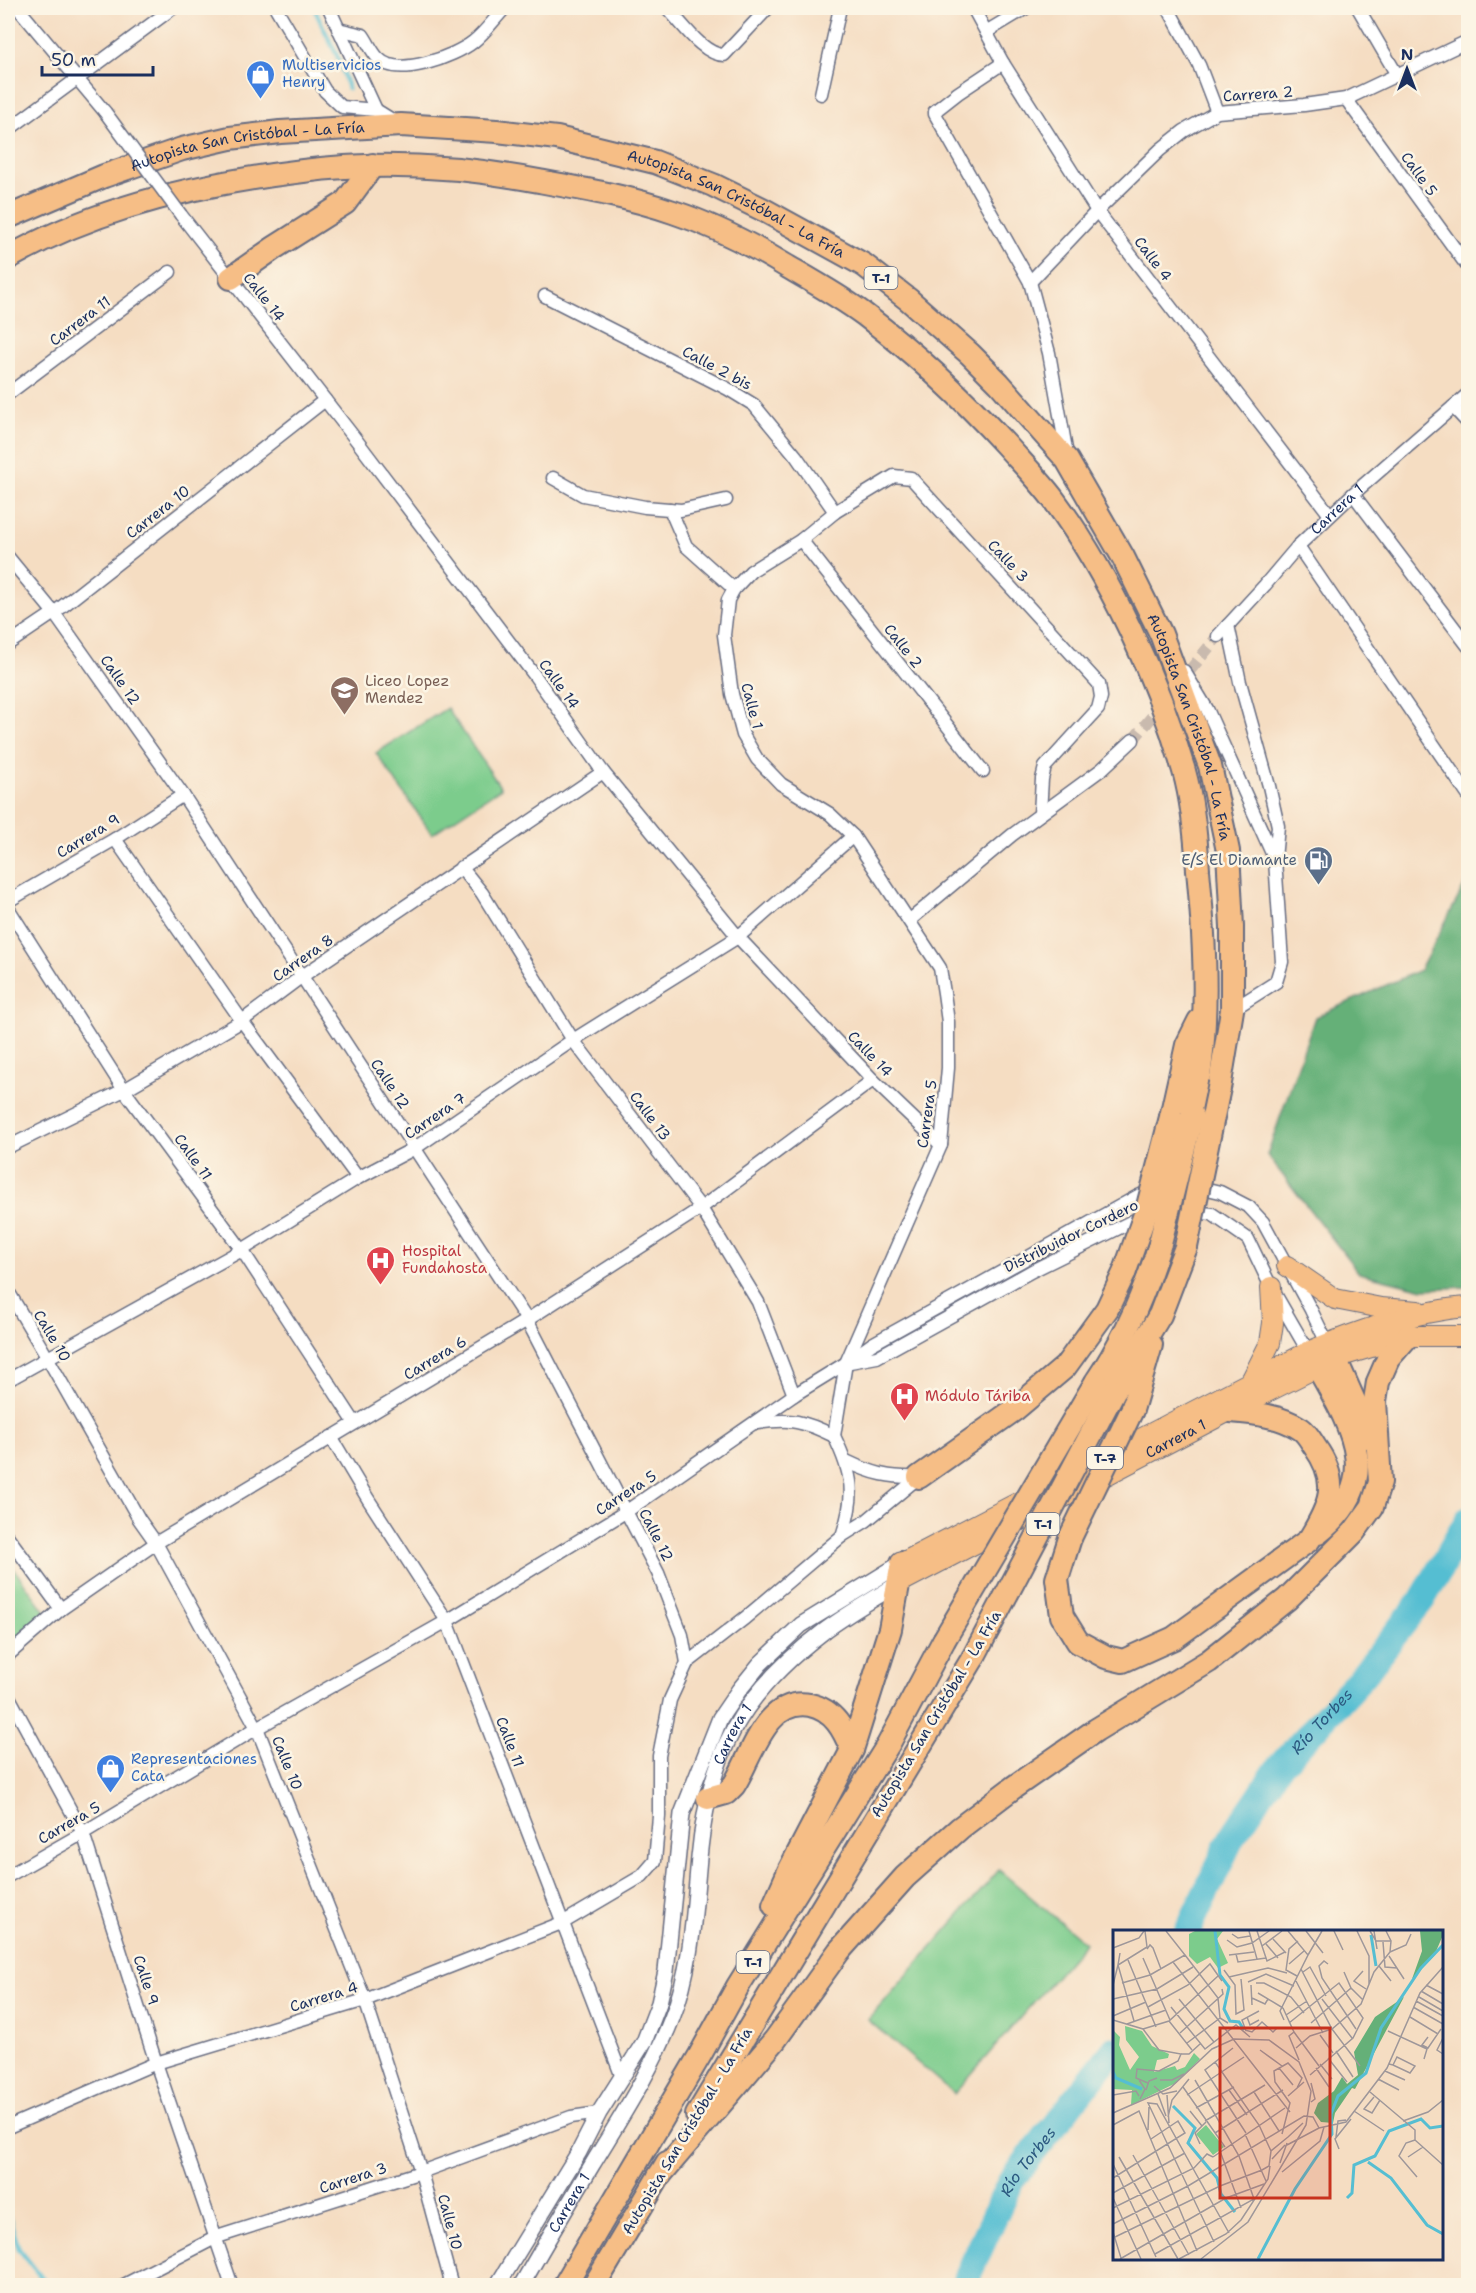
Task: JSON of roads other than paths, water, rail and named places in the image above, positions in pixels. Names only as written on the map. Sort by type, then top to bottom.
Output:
[{"type":"highway","name":"Autopista San Cristóbal - La Fría","points":[[8,218],[105,176],[182,149],[230,138],[280,132],[401,125],[507,132],[557,138],[655,162],[713,185],[771,213],[864,265],[886,281],[977,361],[1068,460],[1123,557],[1161,634],[1210,766],[1228,851],[1232,927],[1232,1010],[1220,1083],[1186,1247],[1160,1314],[1105,1386],[944,1640],[888,1745],[738,1986],[564,2286]]},
{"type":"highway","name":"Autopista San Cristóbal - La Fría","points":[[8,258],[88,220],[192,189],[253,177],[324,168],[373,165],[442,166],[500,173],[618,197],[674,212],[724,233],[767,255],[862,313],[958,396],[1052,496],[1097,565],[1133,636],[1156,688],[1185,772],[1193,812],[1203,925],[1204,1011],[1201,1059],[1182,1116],[1160,1243],[1148,1283],[1114,1355],[1105,1386],[973,1658],[594,2286]]},
{"type":"highway","points":[[231,278],[345,203],[373,165]]},
{"type":"highway","points":[[919,1477],[1014,1410],[1065,1367],[1107,1309],[1125,1271],[1182,1116]]},
{"type":"highway","points":[[1160,1314],[1132,1410],[1070,1538],[1057,1579],[1062,1616],[1078,1642],[1106,1658],[1123,1661],[1174,1638],[1334,1521],[1346,1506],[1355,1486],[1357,1457],[1348,1423],[1322,1355]]},
{"type":"highway","points":[[659,2176],[775,2040],[839,1951],[905,1877],[960,1828],[1023,1780],[1096,1730],[1209,1661],[1287,1599],[1354,1532],[1372,1507],[1380,1482],[1375,1401],[1378,1382],[1388,1359],[1408,1336]]},
{"type":"highway","points":[[1322,1355],[1378,1454]]},
{"type":"highway","points":[[1229,1411],[1266,1415],[1292,1424],[1303,1430],[1322,1457],[1330,1473],[1331,1492],[1323,1518],[1309,1540]]},
{"type":"highway","points":[[738,1986],[790,1869],[852,1750],[890,1629],[901,1573]]},
{"type":"highway","points":[[708,1798],[726,1793],[734,1785],[771,1720],[789,1706],[801,1704],[814,1706],[836,1719],[852,1750]]},
{"type":"main road","points":[[1287,1266],[1335,1299],[1381,1308],[1437,1310]]},
{"type":"main road","points":[[1250,1383],[1270,1342],[1273,1323],[1271,1287]]},
{"type":"main road","name":"T-7","points":[[901,1573],[1250,1383],[1437,1310],[1468,1307]]},
{"type":"main road","name":"T-7","points":[[1322,1355],[1408,1336],[1468,1336]]},
{"type":"main road","name":"Carrera 1","points":[[901,1573],[1229,1411],[1322,1355]]},
{"type":"street","name":"Calle 14","points":[[18,8],[105,112],[181,216],[325,400],[528,667],[603,772],[738,937],[873,1080],[941,1145]]},
{"type":"street","points":[[8,130],[76,77],[172,8]]},
{"type":"street","points":[[276,8],[325,91],[342,107],[376,110],[401,125]]},
{"type":"street","points":[[329,8],[376,110]]},
{"type":"street","points":[[338,29],[363,35],[379,60],[398,67],[415,67],[474,42],[505,8]]},
{"type":"street","points":[[667,8],[707,50],[715,55],[724,55],[768,8]]},
{"type":"street","points":[[821,94],[840,8]]},
{"type":"street","name":"Calle 4","points":[[974,8],[1003,63],[1097,211],[1330,515]]},
{"type":"street","points":[[986,32],[1026,8]]},
{"type":"street","points":[[1168,8],[1199,65],[1217,112]]},
{"type":"street","points":[[1358,8],[1397,75]]},
{"type":"street","name":"Carrera 2","points":[[1030,282],[1097,211],[1160,150],[1184,131],[1217,112],[1346,99],[1468,41]]},
{"type":"street","points":[[1003,63],[958,93],[935,114],[1030,282],[1049,352],[1068,460]]},
{"type":"street","name":"Calle 5","points":[[1346,99],[1468,267]]},
{"type":"street","name":"Carrera 11","points":[[8,394],[170,272]]},
{"type":"street","name":"Calle 2 bis","points":[[545,296],[728,389],[754,405],[796,456],[835,512]]},
{"type":"street","name":"Carrera 1","points":[[1218,636],[1298,546],[1330,515],[1468,394]]},
{"type":"street","name":"Carrera 10","points":[[8,644],[54,613],[325,400]]},
{"type":"street","points":[[1454,407],[1468,423]]},
{"type":"street","name":"Calle 3","points":[[801,540],[835,512],[894,476],[911,478],[1092,674],[1099,684],[1101,697],[1098,709],[1045,767],[1040,813]]},
{"type":"street","points":[[553,478],[583,495],[645,507],[681,510],[726,500]]},
{"type":"street","points":[[1353,494],[1468,646]]},
{"type":"street","points":[[670,509],[686,546],[734,589],[751,572],[801,540]]},
{"type":"street","name":"Calle 2","points":[[801,540],[983,771]]},
{"type":"street","points":[[1298,546],[1468,795]]},
{"type":"street","name":"Calle 12","points":[[8,557],[54,613],[183,795],[527,1320],[658,1573],[682,1635],[687,1663]]},
{"type":"street","name":"Calle 1","points":[[734,589],[728,600],[724,635],[732,694],[743,735],[757,759],[781,784],[830,814],[853,836],[910,920]]},
{"type":"street","points":[[1228,625],[1240,682],[1278,826],[1275,860],[1282,962],[1276,982],[1232,1010]]},
{"type":"street","points":[[1161,634],[1207,709],[1275,860]]},
{"type":"street","points":[[910,920],[975,864],[1040,813],[1102,769],[1133,740]]},
{"type":"street","name":"Carrera 8","points":[[8,1147],[124,1090],[242,1021],[301,977],[603,772]]},
{"type":"street","name":"Carrera 9","points":[[8,902],[115,839],[183,795]]},
{"type":"street","name":"Carrera 7","points":[[8,1380],[242,1250],[358,1178],[415,1148],[573,1040],[738,937],[853,836]]},
{"type":"street","points":[[115,839],[242,1021],[358,1178]]},
{"type":"street","name":"Calle 13","points":[[461,867],[482,892],[573,1040],[701,1208],[758,1302],[794,1395]]},
{"type":"street","name":"Calle 11","points":[[8,908],[124,1090],[242,1250],[356,1424]]},
{"type":"street","name":"Carrera 5","points":[[8,1876],[257,1728],[447,1621],[627,1511],[794,1395],[846,1363],[941,1145],[948,1068],[948,1022],[940,968],[910,920]]},
{"type":"street","name":"Carrera 6","points":[[8,1655],[61,1609],[156,1543],[527,1320],[701,1208],[873,1080]]},
{"type":"street","points":[[842,1536],[850,1512],[851,1486],[846,1461],[834,1436],[846,1363],[872,1344],[1138,1196],[1161,1186],[1185,1184],[1220,1192],[1249,1208],[1263,1222],[1311,1310],[1322,1355]]},
{"type":"street","name":"Distribuidor Cordero","points":[[846,1363],[877,1357],[1032,1271],[1144,1216],[1176,1210],[1212,1214],[1248,1239],[1271,1287],[1322,1355]]},
{"type":"street","name":"Calle 10","points":[[8,1291],[139,1519],[156,1543],[257,1728],[365,2000],[421,2172],[452,2286]]},
{"type":"street","points":[[754,1423],[781,1419],[809,1423],[834,1436]]},
{"type":"street","name":"Calle 11","points":[[331,1437],[447,1621],[622,2077]]},
{"type":"street","points":[[846,1461],[869,1472],[894,1477],[919,1477]]},
{"type":"street","points":[[687,1663],[745,1618],[842,1536],[866,1521],[919,1477]]},
{"type":"street","points":[[8,1537],[61,1609]]},
{"type":"street","name":"Carrera 1","points":[[521,2286],[653,2062],[672,2018],[682,1991],[687,1961],[701,1834],[708,1798],[718,1760],[733,1729],[748,1704],[767,1681],[823,1632],[901,1573]]},
{"type":"street","name":"Carrera 1","points":[[497,2286],[579,2152],[599,2113],[644,2042],[659,2003],[666,1971],[682,1814],[720,1719],[760,1664],[801,1625],[901,1573]]},
{"type":"street","name":"Carrera 4","points":[[8,2127],[156,2063],[365,2000],[564,1922],[642,1876],[655,1862],[659,1816],[659,1756],[670,1700],[687,1663]]},
{"type":"street","name":"Calle 9","points":[[8,1695],[83,1833],[156,2063],[232,2286]]},
{"type":"street","name":"Carrera 3","points":[[122,2286],[217,2237],[421,2172],[571,2116],[599,2113]]},
{"type":"waterway","points":[[314,8],[339,60],[348,89]]},
{"type":"waterway","name":"Río Torbes","points":[[1188,1930],[1232,1837],[1279,1767],[1359,1680],[1422,1600],[1468,1520]]},
{"type":"waterway","name":"Río Torbes","points":[[963,2286],[1010,2182],[1113,2051]]},
{"type":"waterway","points":[[8,2215],[19,2249],[48,2286]]},
{"type":"tunnel","points":[[1133,740],[1218,636]]},
{"type":"place","name":"Multiservicios Henry","points":[[261,100]]},
{"type":"place","name":"Liceo Lopez Mendez","points":[[344,716]]},
{"type":"place","name":"E/S El Diamante","points":[[1318,886]]},
{"type":"place","name":"Hospital Fundahosta","points":[[381,1286]]},
{"type":"place","name":"Módulo Táriba","points":[[904,1422]]},
{"type":"place","name":"Representaciones Cata","points":[[110,1794]]}]
